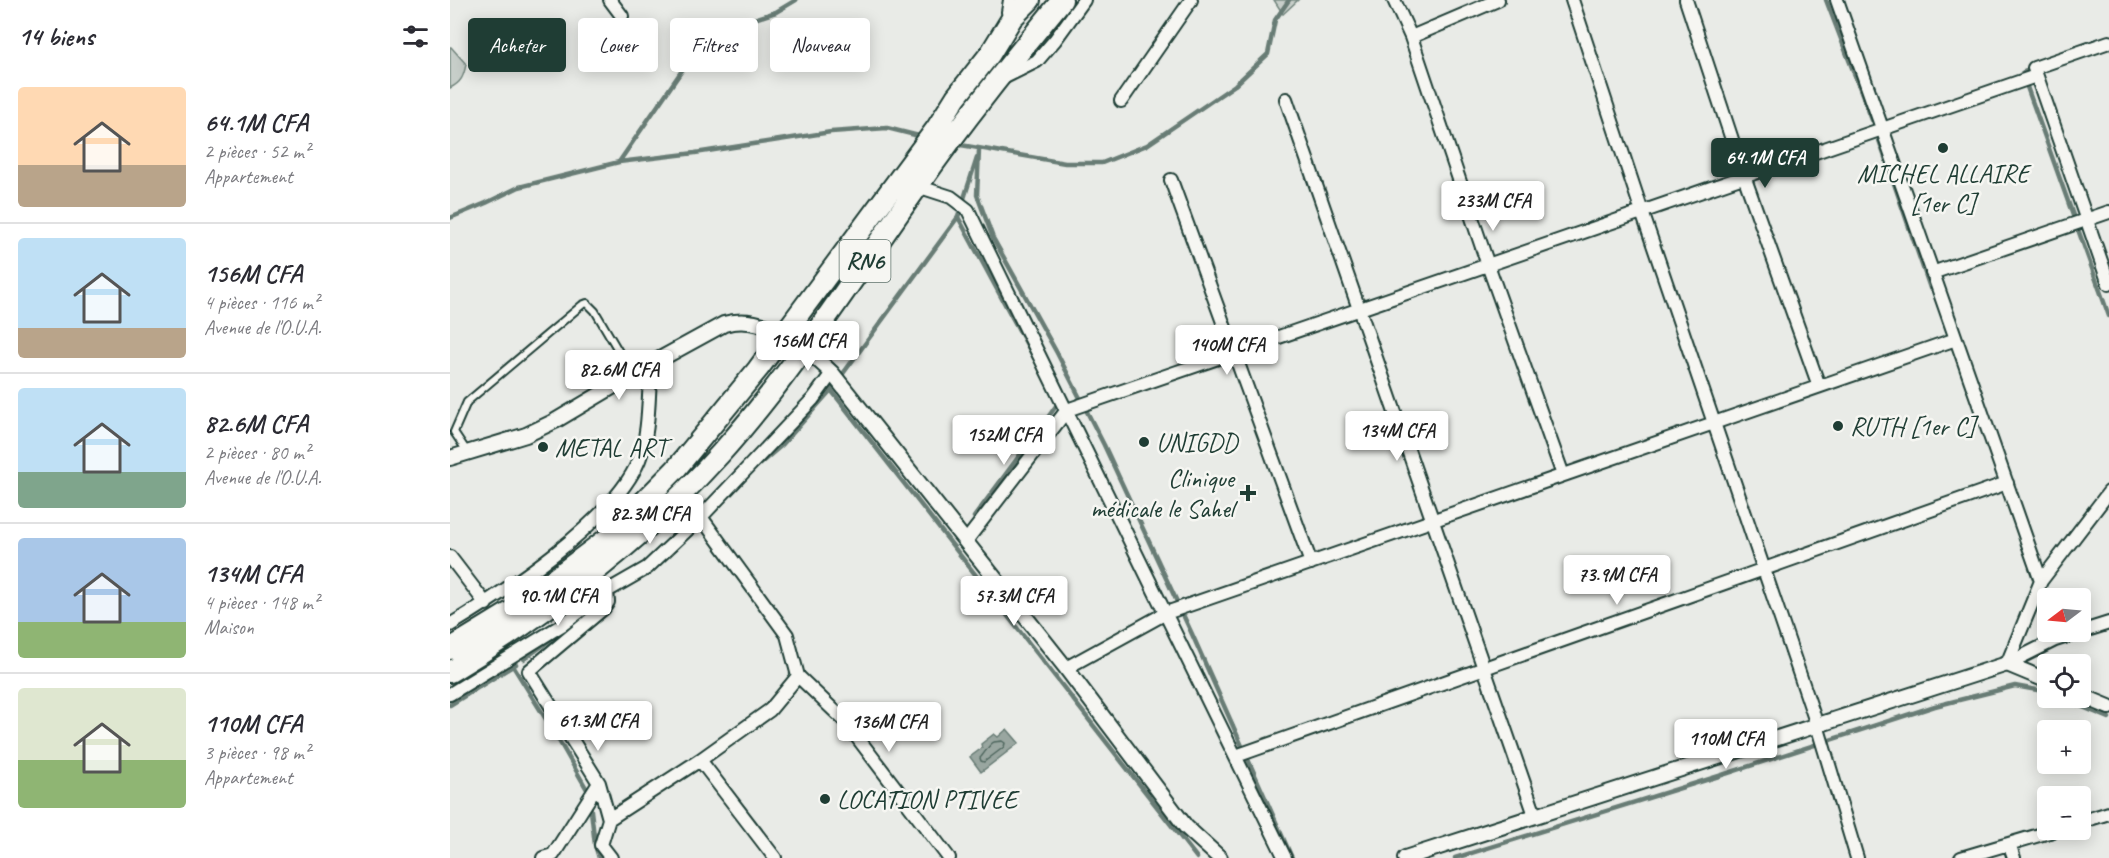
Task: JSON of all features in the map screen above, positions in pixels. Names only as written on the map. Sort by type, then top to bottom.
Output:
[{"type":"highway","name":"RN6","points":[[450,672],[508,637],[572,591],[656,520],[721,453],[783,378],[805,347],[916,178],[956,97],[990,54],[1011,9],[1030,0]]},
{"type":"highway","name":"RN6","points":[[450,649],[512,611],[608,538],[675,470],[1062,0]]},
{"type":"street","points":[[610,0],[622,16]]},
{"type":"street","points":[[994,83],[1037,61],[1084,0]]},
{"type":"street","points":[[1121,102],[1191,0]]},
{"type":"street","points":[[1394,0],[1411,37],[1488,265],[1563,475]]},
{"type":"street","points":[[1411,37],[1498,0]]},
{"type":"street","points":[[1572,0],[1817,725],[1857,858]]},
{"type":"street","points":[[1686,0],[1744,176],[1819,386]]},
{"type":"street","points":[[1838,0],[1881,129],[2041,581]]},
{"type":"street","points":[[2109,42],[2034,68],[2109,284]]},
{"type":"street","points":[[966,541],[1067,410],[2036,76]]},
{"type":"street","points":[[1286,99],[1535,815]]},
{"type":"street","points":[[916,178],[951,197],[968,210],[1285,858]]},
{"type":"street","points":[[1171,180],[1311,563]]},
{"type":"street","points":[[1932,273],[2109,212]]},
{"type":"street","points":[[450,459],[526,435],[555,421],[724,324],[747,321],[785,334],[805,347],[832,373],[1066,668],[1186,827],[1220,858]]},
{"type":"street","points":[[1066,668],[1166,613],[1956,339]]},
{"type":"street","points":[[450,625],[486,604],[549,558],[604,511],[639,460],[645,433],[651,364]]},
{"type":"street","points":[[450,694],[562,625],[607,591],[647,568],[701,517],[813,399],[832,373]]},
{"type":"street","points":[[1236,756],[2007,483]]},
{"type":"street","points":[[2007,664],[2041,581],[2109,492]]},
{"type":"street","points":[[701,517],[787,635],[798,676],[844,720],[948,858]]},
{"type":"street","points":[[450,557],[486,604]]},
{"type":"street","points":[[607,591],[608,602],[604,608],[529,671],[599,783],[609,819],[601,845],[611,858]]},
{"type":"street","points":[[1405,858],[2007,664],[2055,640],[2109,623]]},
{"type":"street","points":[[2007,664],[2037,676]]},
{"type":"street","points":[[609,819],[700,760],[770,710],[798,676]]},
{"type":"street","points":[[2091,700],[2109,707]]},
{"type":"street","points":[[700,760],[775,858]]},
{"type":"street","points":[[543,858],[554,855],[599,783]]},
{"type":"street","points":[[2091,819],[2109,813]]},
{"type":"street","points":[[1961,858],[2037,836]]},
{"type":"street","points":[[2009,844],[2014,858]]},
{"type":"lane","points":[[468,453],[454,432],[467,402],[582,305],[587,303],[596,311],[633,375]]},
{"type":"shaded area","points":[[1274,0],[1298,0],[1283,14]]},
{"type":"shaded area","points":[[450,47],[466,64],[461,79],[450,88]]},
{"type":"water","points":[[1007,729],[1019,743],[981,772],[970,757],[982,748],[981,744],[994,734],[998,737]]},
{"type":"waterway","points":[[450,218],[519,187],[619,162],[685,66],[708,44],[745,22],[776,12],[796,0]]},
{"type":"waterway","points":[[955,144],[1065,163],[1102,163],[1147,145],[1235,85],[1268,54],[1275,20],[1289,0]]},
{"type":"waterway","points":[[1826,0],[1872,120]]},
{"type":"waterway","points":[[2032,68],[2022,73],[2109,316]]},
{"type":"waterway","points":[[619,162],[831,132],[887,128],[923,137]]},
{"type":"waterway","points":[[1879,140],[1930,288]]},
{"type":"waterway","points":[[979,150],[977,195],[993,238],[1057,353],[1104,445],[1292,858]]},
{"type":"waterway","points":[[977,158],[958,217],[1034,358]]},
{"type":"waterway","points":[[755,468],[782,445],[831,390],[958,217]]},
{"type":"waterway","points":[[831,390],[1197,858]]},
{"type":"waterway","points":[[974,517],[1051,413],[1058,403],[1057,400]]},
{"type":"waterway","points":[[524,659],[578,620]]},
{"type":"waterway","points":[[450,705],[516,664]]},
{"type":"waterway","points":[[513,666],[589,793]]},
{"type":"waterway","points":[[1455,858],[1935,706],[2015,686],[2037,690]]},
{"type":"waterway","points":[[2085,708],[2109,718]]},
{"type":"waterway","points":[[590,802],[595,845],[599,858]]},
{"type":"place","name":"MICHEL ALLAIRE [1er C]","points":[[1943,148]]},
{"type":"place","name":"RUTH [1er C]","points":[[1838,426]]},
{"type":"place","name":"UNIGDD","points":[[1144,442]]},
{"type":"place","name":"METAL ART","points":[[543,447]]},
{"type":"place","name":"Clinique médicale le Sahel","points":[[1248,493]]},
{"type":"place","name":"LOCATION PTIVEE","points":[[825,799]]}]
